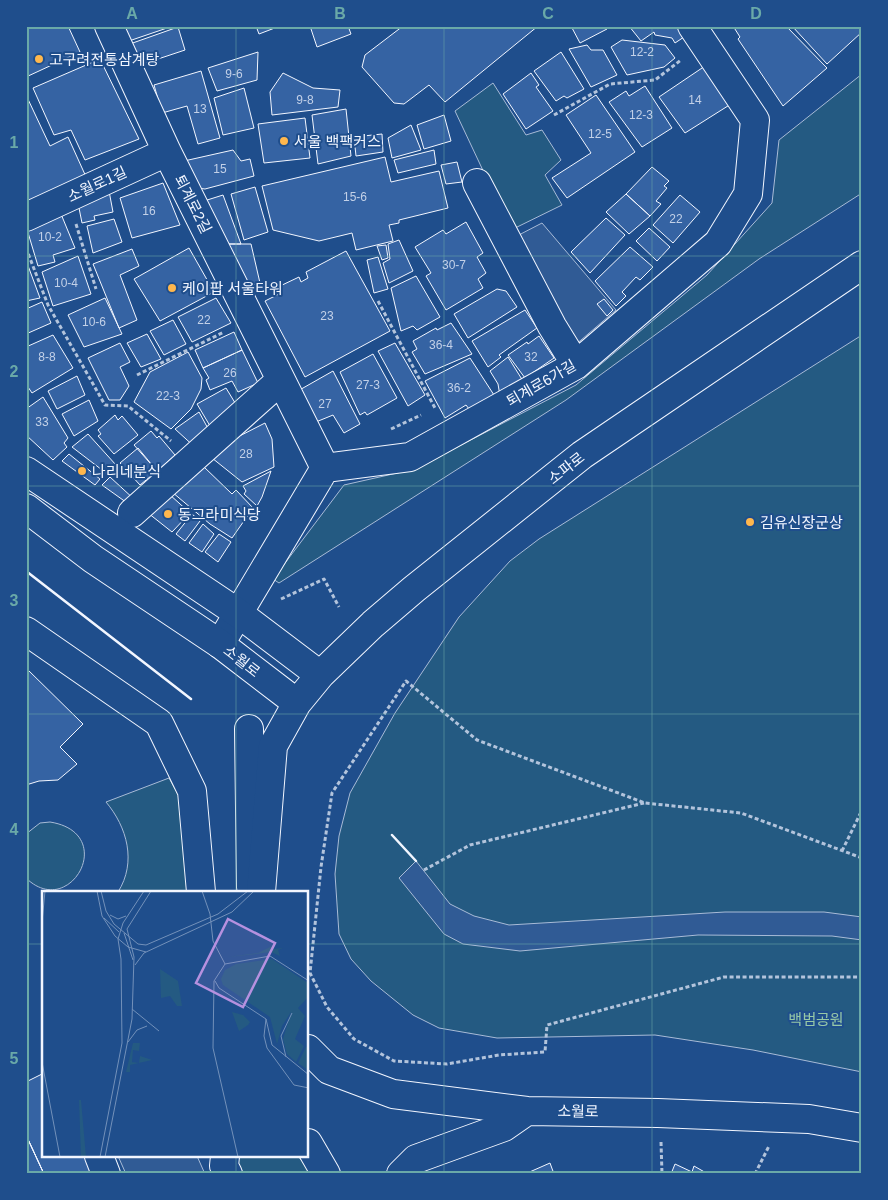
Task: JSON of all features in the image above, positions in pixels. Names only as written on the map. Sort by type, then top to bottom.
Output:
[{"type":"main road","name":"퇴계로2길","points":[[109,26],[167,152],[325,468]]},
{"type":"main road","name":"퇴계로6가길","points":[[325,468],[410,457],[576,364],[718,243],[748,194],[755,120],[698,35]]},
{"type":"main road","name":"소월로1길","points":[[26,217],[167,152]]},
{"type":"main road","points":[[477,183],[552,326],[576,364]]},
{"type":"main road","name":"소파로","points":[[297,703],[320,675],[407,595],[582,455],[862,265]]},
{"type":"main road","points":[[132,513],[281,380]]},
{"type":"main road","points":[[220,644],[325,468]]},
{"type":"main road","points":[[26,471],[238,613],[320,675]]},
{"type":"main road","name":"소월로","points":[[26,508],[93,559],[220,644],[297,703]]},
{"type":"main road","points":[[26,630],[159,723],[192,791],[201,891]]},
{"type":"main road","points":[[260,891],[273,746],[297,703]]},
{"type":"main road","points":[[251,891],[249,729],[273,746]]},
{"type":"main road","name":"소월로","points":[[309,1050],[329,1070],[392,1094],[527,1110],[809,1119],[862,1128]]},
{"type":"main road","points":[[401,1174],[416,1159],[504,1127],[527,1110]]},
{"type":"main road","points":[[309,1145],[326,1174]]},
{"type":"main road","points":[[99,1158],[106,1174]]},
{"type":"main road","points":[[225,1158],[224,1166],[228,1174]]},
{"type":"path","points":[[554,115],[610,84],[655,80],[698,35]]},
{"type":"path","points":[[68,197],[96,288]]},
{"type":"path","points":[[26,248],[48,305],[105,405],[128,406],[192,459]]},
{"type":"path","points":[[378,301],[449,435]]},
{"type":"path","points":[[137,375],[250,318]]},
{"type":"path","points":[[273,603],[324,579],[339,607]]},
{"type":"path","points":[[862,858],[741,813],[645,803],[477,740],[406,681],[332,793],[321,867],[310,973],[327,1007],[354,1039],[394,1062],[447,1064],[499,1055],[545,1052],[547,1025],[724,977],[862,977]]},
{"type":"path","points":[[424,870],[470,845],[645,803]]},
{"type":"path","points":[[842,850],[862,810]]},
{"type":"green space","points":[[862,74],[862,193],[759,259],[566,400],[279,583],[273,579],[344,485],[415,469],[576,385],[707,275],[772,203],[779,140]]},
{"type":"green space","points":[[493,83],[526,135],[542,130],[561,160],[545,175],[562,205],[511,230],[455,111]]},
{"type":"green space","name":"백범공원","points":[[862,335],[862,1072],[753,1050],[655,1035],[497,1038],[439,1028],[413,1015],[371,981],[351,959],[339,934],[335,874],[339,836],[350,793],[395,713],[459,617],[510,561],[539,539]]},
{"type":"green space","points":[[169,778],[183,803],[187,891],[119,891],[124,881],[127,869],[127,845],[119,822],[106,802]]},
{"type":"green space","points":[[50,822],[71,829],[82,841],[84,856],[80,870],[71,882],[58,889],[42,888],[26,878],[26,834],[40,823]]},
{"type":"green space","points":[[236,1158],[300,1158],[313,1174],[235,1174]]},
{"type":"shaded area","points":[[542,223],[616,310],[574,346],[515,237]]},
{"type":"shaded area","points":[[416,861],[450,904],[474,916],[509,925],[725,912],[824,912],[862,917],[862,940],[832,936],[698,935],[520,951],[463,944],[444,934],[399,878]]},
{"type":"shaded area","points":[[119,1158],[198,1158],[205,1174],[126,1174]]},
{"type":"building","points":[[26,26],[68,26],[80,52],[26,77]]},
{"type":"building","points":[[118,26],[173,26],[123,43]]},
{"type":"building","points":[[256,26],[280,26],[259,34]]},
{"type":"building","points":[[310,26],[348,26],[351,34],[317,47]]},
{"type":"building","points":[[403,26],[538,26],[445,102],[429,85],[404,104],[394,103],[362,67],[365,55]]},
{"type":"building","points":[[571,26],[606,26],[607,29],[580,43]]},
{"type":"building","points":[[629,26],[677,26],[684,37],[675,43],[672,38],[655,35],[654,32],[641,41]]},
{"type":"building","points":[[733,26],[786,26],[827,68],[783,106],[738,39],[740,37]]},
{"type":"building","points":[[792,26],[862,26],[862,32],[827,64]]},
{"type":"building","points":[[178,27],[185,50],[134,67],[127,45]]},
{"type":"building","points":[[622,40],[665,45],[675,58],[664,67],[627,75],[611,47]]},
{"type":"building","points":[[587,45],[591,50],[603,50],[617,75],[591,87],[569,49]]},
{"type":"building","points":[[258,52],[257,80],[217,91],[208,68]]},
{"type":"building","points":[[561,52],[584,89],[567,98],[564,96],[556,101],[534,71]]},
{"type":"building","points":[[100,59],[139,139],[85,160],[71,130],[54,135],[33,88]]},
{"type":"building","points":[[705,66],[731,104],[685,133],[659,97]]},
{"type":"building","points":[[201,71],[220,138],[198,144],[187,106],[162,113],[154,85]]},
{"type":"building","points":[[283,73],[313,88],[340,90],[338,107],[272,115],[270,92]]},
{"type":"building","points":[[531,73],[539,85],[536,87],[553,111],[526,129],[503,94]]},
{"type":"building","points":[[645,86],[672,128],[642,147],[609,102],[626,91],[629,96]]},
{"type":"building","points":[[244,88],[254,128],[223,135],[214,98]]},
{"type":"building","points":[[26,95],[50,146],[68,137],[87,179],[29,201],[26,196]]},
{"type":"building","points":[[596,95],[635,152],[567,198],[552,178],[591,153],[566,115]]},
{"type":"building","points":[[346,109],[351,156],[318,164],[312,115]]},
{"type":"building","points":[[444,115],[451,141],[424,149],[417,125]]},
{"type":"building","name":"서울 백팩커스","points":[[305,118],[310,158],[264,163],[258,124]]},
{"type":"building","points":[[411,125],[421,150],[392,158],[388,138]]},
{"type":"building","points":[[382,134],[383,152],[356,156],[354,137]]},
{"type":"building","points":[[233,150],[241,161],[250,159],[254,176],[205,189],[197,188],[184,161]]},
{"type":"building","points":[[434,150],[436,164],[398,173],[394,160]]},
{"type":"building","points":[[385,157],[391,182],[439,171],[448,208],[399,220],[399,223],[389,225],[393,241],[356,250],[352,233],[319,241],[273,230],[262,186]]},
{"type":"building","points":[[457,162],[462,182],[446,184],[441,165]]},
{"type":"building","points":[[652,167],[669,181],[664,186],[667,188],[656,201],[661,204],[650,216],[626,194]]},
{"type":"building","points":[[163,183],[180,225],[132,238],[120,198]]},
{"type":"building","points":[[255,187],[268,232],[244,240],[231,194]]},
{"type":"building","points":[[109,191],[113,212],[94,216],[95,220],[82,223],[77,198]]},
{"type":"building","points":[[626,194],[650,216],[629,234],[606,212]]},
{"type":"building","points":[[223,195],[241,244],[223,244],[204,201]]},
{"type":"building","points":[[680,195],[700,212],[673,243],[653,225]]},
{"type":"building","points":[[61,214],[75,248],[53,255],[55,262],[38,266],[26,226]]},
{"type":"building","points":[[606,218],[625,235],[590,273],[571,252]]},
{"type":"building","points":[[114,219],[122,242],[93,253],[87,226]]},
{"type":"building","points":[[466,222],[483,253],[477,257],[486,273],[478,279],[483,288],[446,310],[426,276],[431,273],[415,247],[443,230],[446,234]]},
{"type":"building","points":[[649,228],[670,247],[657,261],[636,241]]},
{"type":"building","points":[[399,240],[413,271],[389,283],[383,263],[390,259],[388,244]]},
{"type":"building","points":[[223,244],[251,244],[260,283],[244,287]]},
{"type":"building","points":[[386,245],[388,258],[382,260],[377,246]]},
{"type":"building","points":[[630,247],[653,267],[640,280],[636,277],[622,292],[626,296],[616,306],[595,281]]},
{"type":"building","points":[[189,248],[214,292],[160,321],[134,279]]},
{"type":"building","points":[[132,249],[139,266],[120,275],[137,320],[119,328],[93,264]]},
{"type":"building","points":[[346,251],[390,331],[305,377],[265,301],[281,293],[278,287],[299,277],[301,282],[308,278],[306,272]]},
{"type":"building","points":[[78,256],[91,294],[53,306],[42,272]]},
{"type":"building","points":[[378,257],[388,289],[374,293],[367,260]]},
{"type":"building","points":[[26,263],[40,298],[26,301]]},
{"type":"building","points":[[416,276],[440,317],[417,330],[413,326],[401,331],[391,288]]},
{"type":"building","points":[[497,289],[506,291],[517,307],[468,338],[454,314]]},
{"type":"building","points":[[105,298],[122,334],[84,347],[68,315]]},
{"type":"building","points":[[216,298],[231,323],[192,342],[178,317]]},
{"type":"building","points":[[604,299],[613,310],[607,316],[597,304]]},
{"type":"building","points":[[42,302],[51,323],[26,334],[26,309]]},
{"type":"building","points":[[525,310],[537,328],[499,355],[501,357],[488,367],[472,341]]},
{"type":"building","points":[[173,320],[186,344],[164,355],[150,331]]},
{"type":"building","points":[[451,323],[472,354],[425,374],[412,352],[417,349],[413,341],[436,328],[437,330]]},
{"type":"building","points":[[234,332],[242,350],[203,368],[195,350]]},
{"type":"building","points":[[147,334],[161,359],[141,367],[127,343]]},
{"type":"building","points":[[53,335],[73,368],[32,393],[26,384],[26,347]]},
{"type":"building","points":[[539,336],[554,358],[525,378],[508,355]]},
{"type":"building","points":[[120,343],[130,362],[120,367],[129,386],[120,400],[109,400],[88,358]]},
{"type":"building","points":[[395,343],[425,395],[408,406],[378,351]]},
{"type":"building","points":[[242,350],[258,383],[238,392],[232,381],[210,390],[206,380],[209,378],[203,368]]},
{"type":"building","points":[[188,352],[202,378],[201,389],[191,409],[171,429],[134,402],[150,372]]},
{"type":"building","points":[[373,354],[397,398],[367,415],[365,412],[360,415],[340,372]]},
{"type":"building","points":[[508,357],[523,381],[500,396],[498,384],[490,371]]},
{"type":"building","points":[[470,358],[494,395],[469,409],[466,405],[445,418],[425,381]]},
{"type":"building","points":[[333,371],[360,424],[344,433],[333,415],[311,424],[296,392]]},
{"type":"building","points":[[77,376],[85,395],[57,409],[48,391]]},
{"type":"building","points":[[226,388],[240,411],[213,431],[197,404]]},
{"type":"building","points":[[43,397],[68,438],[64,443],[67,447],[53,460],[26,435],[26,409]]},
{"type":"building","points":[[89,400],[98,421],[74,436],[62,414]]},
{"type":"building","points":[[199,412],[211,434],[197,449],[175,429]]},
{"type":"building","points":[[115,415],[118,420],[122,416],[138,435],[114,454],[98,436],[101,434],[98,430]]},
{"type":"building","points":[[265,423],[272,439],[274,467],[242,482],[212,458],[224,450],[222,445]]},
{"type":"building","points":[[151,431],[157,438],[159,436],[175,455],[157,471],[134,445]]},
{"type":"building","points":[[88,434],[116,465],[106,473],[72,447]]},
{"type":"building","points":[[138,448],[157,471],[140,485],[120,463]]},
{"type":"building","points":[[69,454],[100,479],[95,485],[62,461]]},
{"type":"building","points":[[203,466],[232,494],[236,490],[253,508],[232,538],[210,524],[172,492]]},
{"type":"building","points":[[271,471],[257,506],[244,494],[246,491],[243,486]]},
{"type":"building","points":[[110,477],[135,500],[130,505],[102,485]]},
{"type":"building","points":[[169,494],[190,513],[172,532],[148,513]]},
{"type":"building","points":[[192,514],[200,521],[185,541],[176,534]]},
{"type":"building","points":[[203,524],[214,534],[202,552],[189,543]]},
{"type":"building","points":[[219,534],[231,542],[218,562],[205,552]]},
{"type":"building","points":[[26,668],[83,724],[60,747],[77,764],[58,780],[39,781],[26,785]]},
{"type":"building","points":[[42,1074],[42,1158],[85,1158],[92,1174],[44,1174],[26,1135],[26,1082]]},
{"type":"building","points":[[26,1135],[44,1174],[26,1174]]},
{"type":"building","points":[[26,1135],[44,1174],[26,1174]]},
{"type":"building","points":[[550,1163],[554,1174],[525,1174]]},
{"type":"building","points":[[675,1164],[692,1172],[694,1166],[708,1174],[671,1174]]},
{"type":"wall","points":[[26,571],[191,699]]},
{"type":"wall","points":[[392,835],[416,861]]},
{"type":"place","name":"고구려전통삼계탕","points":[[39,59]]},
{"type":"place","name":"서울 백팩커스","points":[[284,141]]},
{"type":"place","name":"케이팝 서울타워","points":[[172,288]]},
{"type":"place","name":"나리네분식","points":[[82,471]]},
{"type":"place","name":"동그라미식당","points":[[168,514]]},
{"type":"place","name":"김유신장군상","points":[[750,522]]}]
